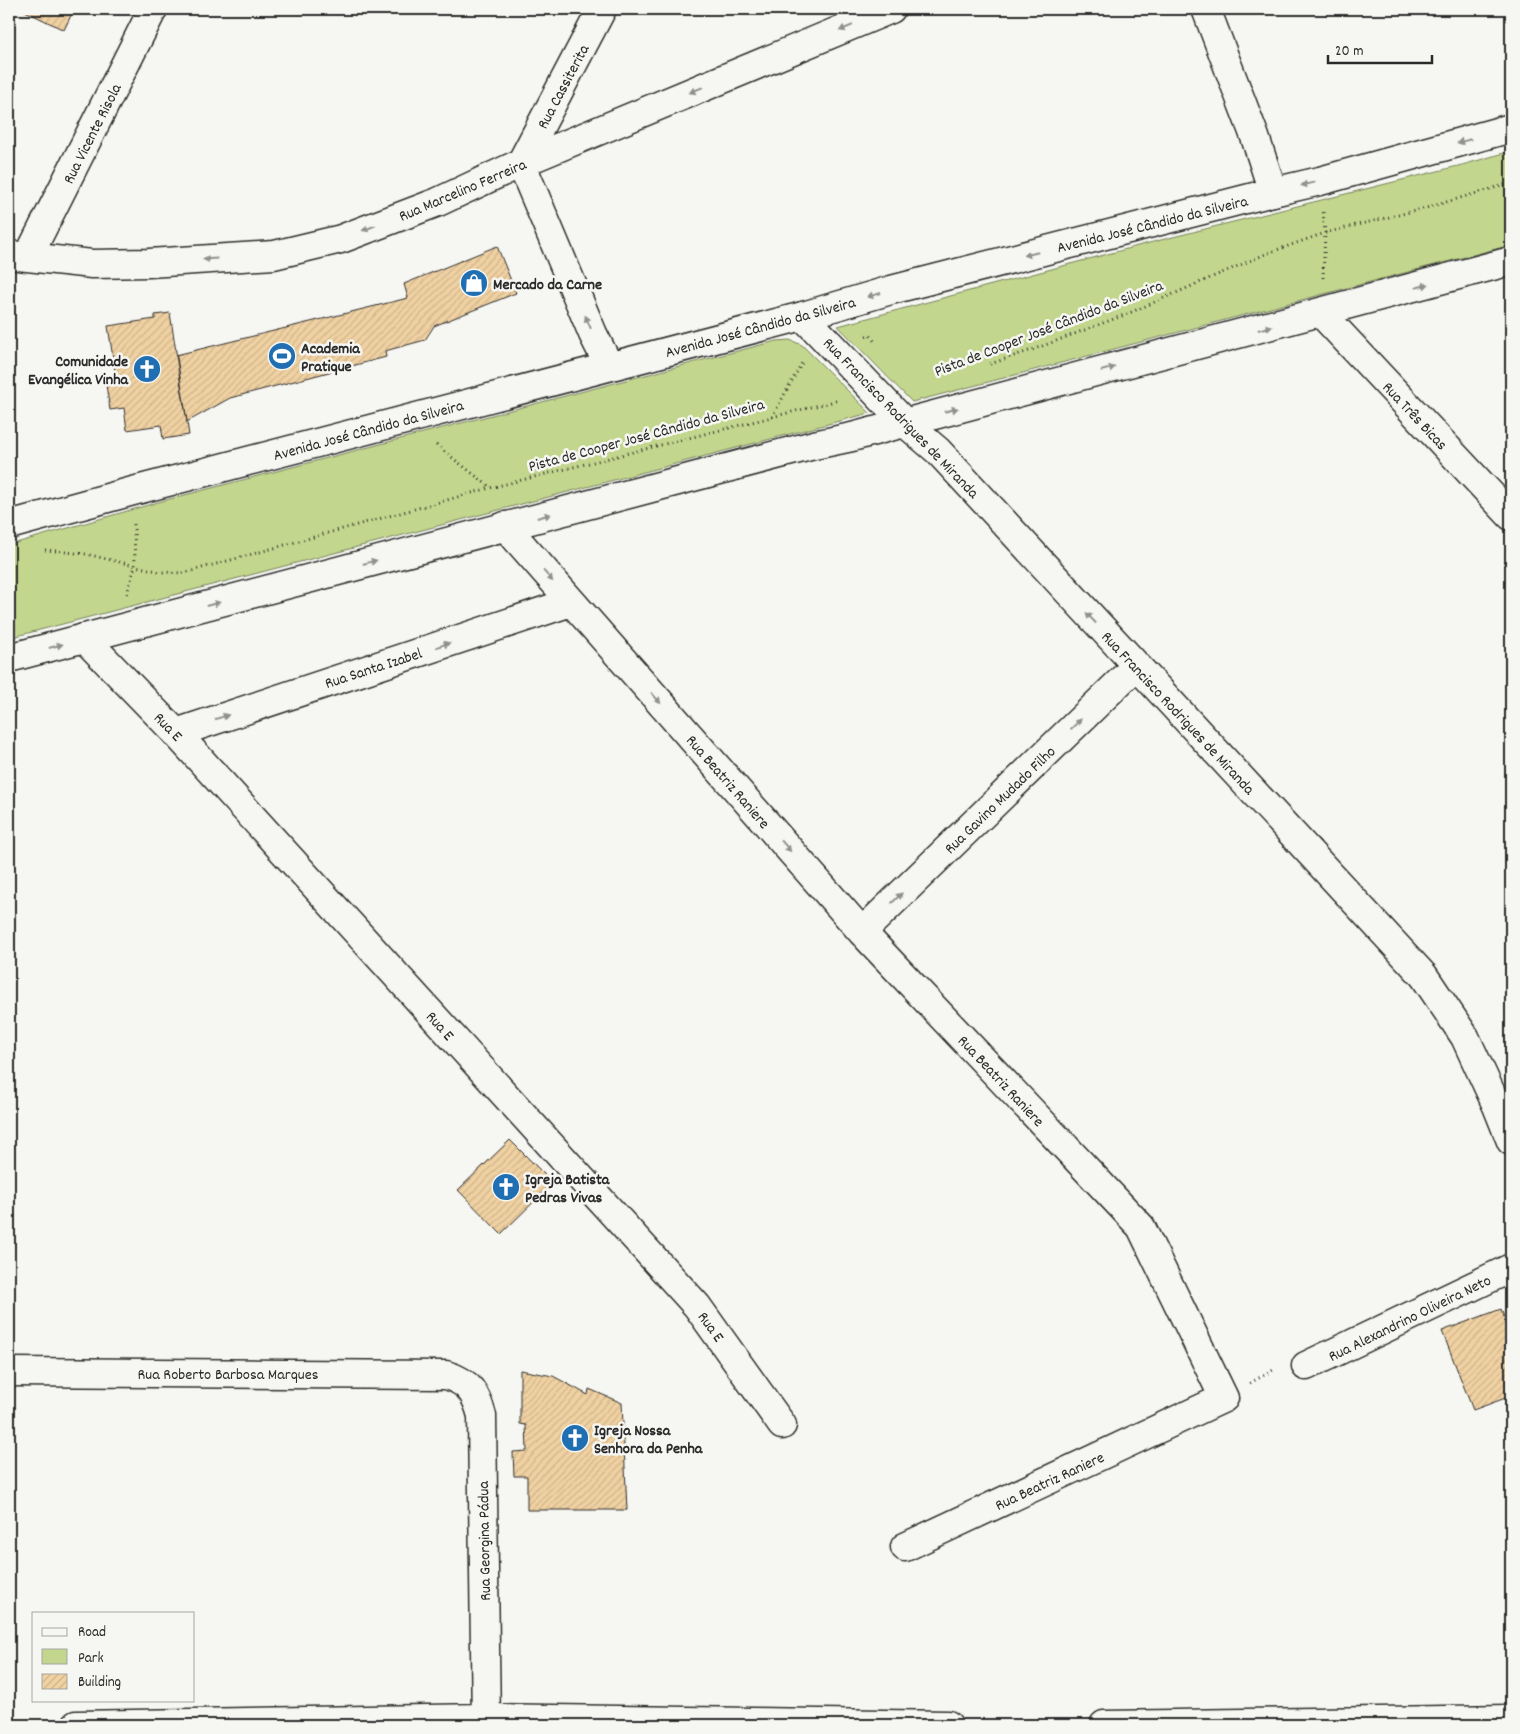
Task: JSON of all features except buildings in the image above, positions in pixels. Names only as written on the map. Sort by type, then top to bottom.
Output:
[{"type":"street","name":"Rua Vicente Risola","points":[[18,256],[153,9]]},
{"type":"street","name":"Rua Cassiterita","points":[[521,164],[602,9]]},
{"type":"street","name":"Rua Marcelino Ferreira","points":[[18,256],[92,264],[149,263],[274,255],[341,239],[438,202],[521,164],[891,9]]},
{"type":"street","points":[[1206,9],[1255,137],[1273,192]]},
{"type":"street","name":"Avenida José Cândido da Silveira","points":[[9,525],[133,490],[803,316],[891,290],[1320,181],[1511,128]]},
{"type":"street","points":[[521,164],[609,366]]},
{"type":"street","points":[[9,658],[505,526],[814,445],[852,437],[1511,261]]},
{"type":"street","name":"Rua Três Bicas","points":[[1321,313],[1511,516]]},
{"type":"street","name":"Rua Francisco Rodrigues de Miranda","points":[[803,316],[904,422],[938,451],[1424,976],[1464,1037],[1497,1106],[1511,1141]]},
{"type":"street","name":"Rua Beatriz Raniere","points":[[505,526],[862,932],[1141,1227],[1224,1398],[905,1547]]},
{"type":"street","name":"Rua Santa Izabel","points":[[176,733],[571,602]]},
{"type":"street","name":"Rua E","points":[[84,638],[176,733],[697,1306],[782,1425]]},
{"type":"street","name":"Rua Gavino Mudado Filho","points":[[862,932],[1136,666]]},
{"type":"street","name":"Rua Alexandrino Oliveira Neto","points":[[1306,1366],[1511,1268]]},
{"type":"street","name":"Rua Roberto Barbosa Marques","points":[[9,1372],[446,1374]]},
{"type":"street","name":"Rua Georgina Pádua","points":[[446,1374],[459,1379],[470,1388],[478,1400],[482,1416],[486,1722]]},
{"type":"street","points":[[1104,1725],[1511,1719]]},
{"type":"street","points":[[76,1725],[486,1722],[948,1725]]},
{"type":"path","points":[[1320,181],[1325,233],[1321,313]]},
{"type":"path","name":"Pista de Cooper José Cândido da Silveira","points":[[981,367],[1127,314],[1268,252],[1325,233],[1426,208],[1511,183]]},
{"type":"path","name":"Pista de Cooper José Cândido da Silveira","points":[[41,550],[86,554],[161,572],[184,573],[490,488],[772,417],[801,363],[810,354],[830,345],[870,335],[876,343]]},
{"type":"path","points":[[801,363],[808,369]]},
{"type":"path","points":[[833,393],[840,399],[852,437]]},
{"type":"path","points":[[772,417],[840,399]]},
{"type":"path","points":[[404,420],[490,488]]},
{"type":"path","points":[[115,630],[135,566],[133,490]]},
{"type":"green space","points":[[1511,151],[1511,245],[912,402],[838,326],[1149,243]]},
{"type":"green space","points":[[790,340],[802,345],[870,413],[9,638],[9,545],[162,501],[776,341]]},
{"type":"place","name":"Mercado da Carne","points":[[474,283]]},
{"type":"place","name":"Academia Pratique","points":[[282,356]]},
{"type":"place","name":"Comunidade Evangélica Vinha","points":[[147,369]]},
{"type":"place","name":"Igreja Batista Pedras Vivas","points":[[506,1187]]},
{"type":"place","name":"Igreja Nossa Senhora da Penha","points":[[575,1438]]}]
